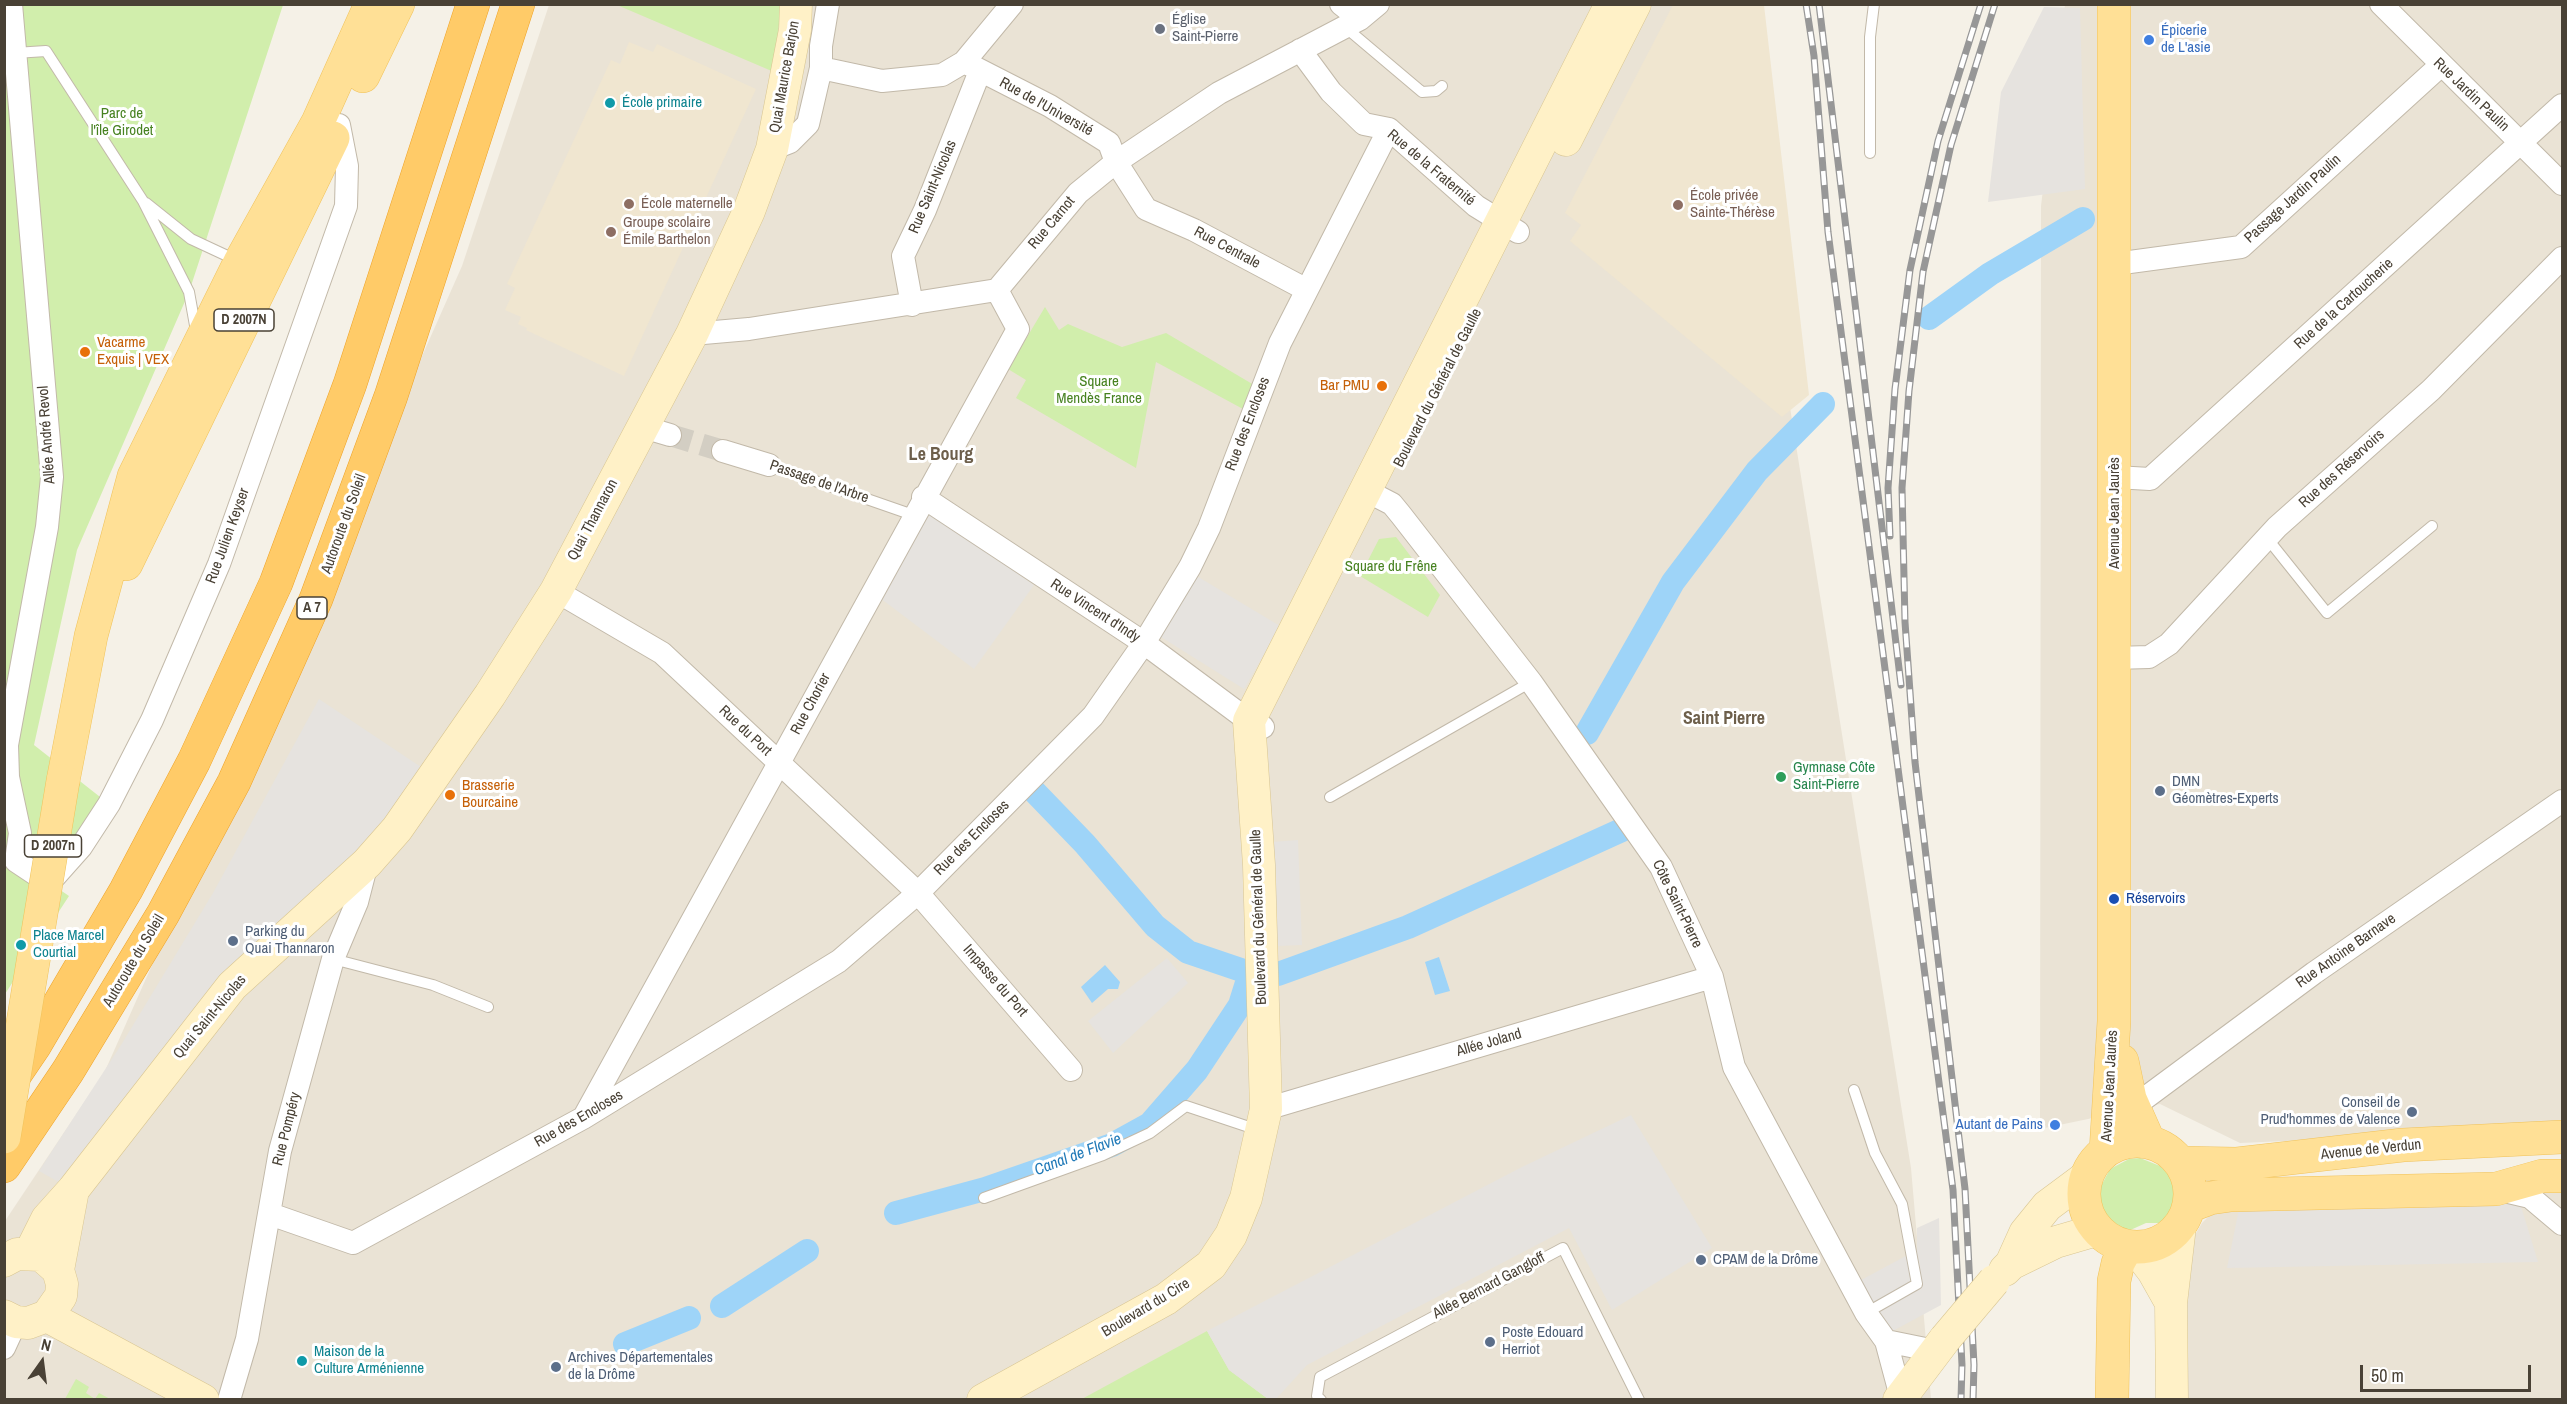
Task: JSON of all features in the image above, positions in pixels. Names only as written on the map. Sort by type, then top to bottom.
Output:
[{"type":"highway","points":[[4,1089],[35,1045],[136,870],[194,761],[276,583],[350,384],[472,4]]},
{"type":"highway","name":"Autoroute du Soleil","points":[[4,1166],[68,1071],[163,914],[234,782],[316,599],[391,396],[518,4]]},
{"type":"main road","name":"D 2007N","points":[[91,636],[134,476],[240,262],[318,122],[371,4]]},
{"type":"main road","name":"D 2007N","points":[[91,636],[398,4]]},
{"type":"main road","name":"Avenue Jean Jaurès","points":[[2106,1150],[2114,1021],[2114,4]]},
{"type":"main road","name":"D 2007n","points":[[4,1137],[63,781],[91,636]]},
{"type":"main road","name":"Avenue Jean Jaurès","points":[[2114,1021],[2133,1107],[2149,1142]]},
{"type":"main road","name":"Avenue de Verdun","points":[[2181,1163],[2237,1164],[2403,1145],[2562,1137]]},
{"type":"main road","points":[[2185,1216],[2190,1191],[2181,1163],[2161,1147],[2149,1142],[2128,1142],[2106,1150],[2086,1177],[2084,1205],[2097,1230],[2114,1242],[2127,1247],[2142,1247],[2157,1244],[2170,1237],[2185,1216],[2210,1198],[2231,1195],[2496,1189],[2542,1176],[2562,1176]]},
{"type":"main road","points":[[2112,1400],[2114,1281],[2118,1263],[2127,1247]]},
{"type":"street","name":"Allée André Revol","points":[[11,4],[52,477],[47,528],[7,745],[8,777],[20,833],[16,861]]},
{"type":"street","name":"Quai Maurice Barjon","points":[[772,149],[795,30],[796,4]]},
{"type":"street","points":[[772,149],[790,142],[808,124],[821,68],[821,46],[828,4]]},
{"type":"street","points":[[821,68],[882,81],[942,75],[972,66],[1012,4]]},
{"type":"street","points":[[1341,4],[1353,23]]},
{"type":"street","name":"Rue Carnot","points":[[997,290],[1078,193],[1116,162],[1219,93],[1353,23],[1378,4]]},
{"type":"street","name":"Boulevard du Général de Gaulle","points":[[1509,228],[1611,4]]},
{"type":"street","name":"Boulevard du Général de Gaulle","points":[[1263,1059],[1254,776],[1256,724],[1509,228],[1635,4]]},
{"type":"street","name":"Rue Jardin Paulin","points":[[2381,4],[2440,66],[2562,184]]},
{"type":"street","name":"Rue de la Fraternité","points":[[1300,50],[1332,92],[1364,124],[1389,129],[1509,228]]},
{"type":"street","name":"Rue de l'Université","points":[[972,66],[1050,106],[1109,143],[1116,162],[1146,209]]},
{"type":"street","name":"Rue Saint-Nicolas","points":[[912,305],[903,256],[925,210],[972,66]]},
{"type":"street","name":"Passage Jardin Paulin","points":[[2115,264],[2241,248],[2440,66]]},
{"type":"street","name":"Rue de la Cartoucherie","points":[[2115,477],[2150,479],[2562,105]]},
{"type":"street","name":"Rue Julien Keyser","points":[[16,861],[49,883],[81,847],[109,804],[152,720],[219,564],[346,206],[347,166],[339,125]]},
{"type":"street","name":"Rue des Encloses","points":[[270,1214],[353,1243],[583,1119],[839,961],[918,893],[1093,716],[1144,643],[1190,567],[1209,528],[1280,343],[1389,129]]},
{"type":"street","name":"Quai Thannaron","points":[[367,863],[397,829],[490,695],[656,431],[692,334],[749,211],[772,149]]},
{"type":"street","name":"Rue Centrale","points":[[1146,209],[1194,230],[1307,290]]},
{"type":"street","name":"Rue des Réservoirs","points":[[2114,658],[2149,657],[2169,644],[2267,538],[2431,390],[2562,258]]},
{"type":"street","points":[[692,334],[749,329],[997,290]]},
{"type":"street","name":"Rue Chorier","points":[[583,1119],[918,506],[1018,329],[997,290]]},
{"type":"street","name":"Passage de l'Arbre","points":[[723,451],[769,465]]},
{"type":"street","name":"Côte Saint-Pierre","points":[[1373,494],[1392,504],[1531,682],[1661,867],[1712,977],[1734,1067],[1866,1313],[1886,1341],[1900,1398]]},
{"type":"street","name":"Rue Vincent d'Indy","points":[[918,506],[1144,643],[1256,724]]},
{"type":"street","name":"Rue du Port","points":[[556,591],[662,653],[918,893]]},
{"type":"street","name":"Rue Antoine Barnave","points":[[2133,1107],[2314,973],[2562,801]]},
{"type":"street","name":"Rue Pompéry","points":[[229,1400],[247,1339],[280,1151],[333,959],[357,902],[367,863]]},
{"type":"street","name":"Quai Saint-Nicolas","points":[[17,1257],[46,1219],[73,1190],[232,986],[367,863]]},
{"type":"street","name":"Impasse du Port","points":[[918,893],[1071,1070]]},
{"type":"street","name":"Allée Joland","points":[[1264,1120],[1712,977]]},
{"type":"street","name":"Boulevard du Cire","points":[[983,1400],[1166,1299],[1211,1265],[1231,1235],[1246,1198],[1264,1120],[1263,1059]]},
{"type":"street","points":[[1900,1398],[1931,1357],[2002,1273],[2025,1233],[2047,1206],[2086,1177]]},
{"type":"street","points":[[2496,1189],[2530,1197],[2562,1224]]},
{"type":"street","name":"Quai Saint-Nicolas","points":[[55,1294],[73,1190]]},
{"type":"street","points":[[2172,1400],[2171,1303],[2185,1216]]},
{"type":"street","points":[[2002,1273],[2056,1242],[2097,1230]]},
{"type":"street","points":[[2127,1247],[2143,1258],[2171,1303]]},
{"type":"street","points":[[17,1257],[41,1255],[55,1294],[140,1365],[203,1400]]},
{"type":"street","points":[[8,1329],[28,1323],[55,1294]]},
{"type":"street","points":[[1886,1341],[1931,1357]]},
{"type":"lane","points":[[1870,153],[1870,37],[1874,4]]},
{"type":"lane","points":[[1353,23],[1422,92],[1436,91],[1442,86]]},
{"type":"lane","points":[[15,53],[46,51],[143,201],[189,292],[199,345]]},
{"type":"lane","points":[[143,201],[191,239],[240,262],[255,297]]},
{"type":"lane","name":"Passage de l'Arbre","points":[[769,465],[918,506]]},
{"type":"lane","points":[[2267,538],[2327,613],[2432,526]]},
{"type":"lane","points":[[1330,797],[1531,682]]},
{"type":"lane","points":[[333,959],[434,985],[488,1007]]},
{"type":"lane","points":[[1854,1090],[1875,1153],[1902,1204],[1917,1284],[1866,1313]]},
{"type":"lane","points":[[984,1198],[1103,1155],[1150,1133],[1186,1106],[1264,1120]]},
{"type":"lane","name":"Allée Bernard Gangloff","points":[[1321,1400],[1317,1396],[1316,1386],[1320,1377],[1563,1248],[1639,1400]]},
{"type":"shaded area","points":[[549,5],[1726,5],[1911,1168],[1931,1399],[5,1400],[5,1221],[105,1071],[462,266]]},
{"type":"shaded area","name":"École privée Sainte-Thérèse","points":[[1673,5],[1764,5],[1809,395],[1782,417],[1570,241],[1581,225],[1565,213]]},
{"type":"shaded area","points":[[2065,5],[2562,5],[2562,1129],[2240,1143],[2160,1104],[2040,1129],[2041,206]]},
{"type":"shaded area","points":[[2044,7],[2080,8],[2085,189],[1988,202],[2001,92]]},
{"type":"shaded area","name":"Groupe scolaire Émile Barthelon","points":[[629,42],[653,52],[657,44],[756,89],[624,376],[526,330],[527,328],[518,324],[521,317],[505,310],[515,288],[507,284],[611,60],[620,64]]},
{"type":"shaded area","points":[[930,512],[1034,585],[974,669],[880,598]]},
{"type":"shaded area","points":[[1195,575],[1280,626],[1244,689],[1161,637]]},
{"type":"shaded area","name":"Parking du Quai Thannaron","points":[[319,699],[433,775],[73,1190],[39,1171],[121,1045],[213,893]]},
{"type":"shaded area","points":[[1298,840],[1302,945],[1277,946],[1272,842]]},
{"type":"shaded area","points":[[1167,958],[1188,983],[1113,1053],[1088,1021]]},
{"type":"shaded area","points":[[1631,1115],[1712,1248],[1612,1310],[1569,1228],[1307,1365],[1276,1399],[1268,1399],[1229,1370],[1207,1331],[1522,1167]]},
{"type":"shaded area","points":[[2562,1190],[2562,1399],[2186,1400],[2184,1300],[2189,1245],[2202,1223],[2213,1212]]},
{"type":"shaded area","points":[[2520,1203],[2538,1262],[2227,1268],[2239,1209]]},
{"type":"shaded area","points":[[1939,1218],[1941,1305],[1889,1333],[1861,1280],[1917,1250],[1917,1228]]},
{"type":"green space","name":"Parc de l'île Girodet","points":[[5,5],[283,5],[189,292],[77,550],[34,745],[109,804],[50,883],[69,896],[5,994]]},
{"type":"green space","points":[[617,5],[781,5],[774,72]]},
{"type":"green space","name":"Square Mendès France","points":[[1045,307],[1059,330],[1068,324],[1122,347],[1166,333],[1254,385],[1243,409],[1156,362],[1136,468],[1016,398],[1026,380],[1008,369]]},
{"type":"green space","name":"Square du Frêne","points":[[1396,537],[1440,595],[1428,617],[1360,576],[1379,539]]},
{"type":"green space","points":[[2140,1158],[2160,1166],[2168,1173],[2173,1183],[2175,1204],[2164,1223],[2146,1223],[2126,1232],[2107,1219],[2099,1199],[2100,1188],[2110,1169],[2129,1159]]},
{"type":"green space","points":[[1207,1331],[1229,1370],[1268,1399],[1080,1400]]},
{"type":"green space","points":[[76,1379],[89,1387],[86,1393],[95,1399],[65,1399]]},
{"type":"green space","points":[[99,1393],[110,1399],[95,1399]]},
{"type":"water","points":[[1439,957],[1450,991],[1435,995],[1425,962]]},
{"type":"water","points":[[1105,965],[1120,982],[1118,989],[1108,989],[1092,1003],[1081,987]]},
{"type":"waterway","points":[[1929,318],[1990,274],[2083,219]]},
{"type":"waterway","points":[[1587,733],[1673,582],[1757,471],[1823,404]]},
{"type":"waterway","points":[[1030,787],[1085,844],[1155,926],[1188,952],[1250,973],[1278,974],[1408,927],[1624,829]]},
{"type":"waterway","name":"Canal de Flavie","points":[[896,1213],[985,1189],[1112,1145],[1150,1124],[1197,1070],[1240,1005],[1250,973]]},
{"type":"waterway","name":"Canal de Flavie","points":[[722,1306],[807,1251]]},
{"type":"waterway","name":"Canal de Flavie","points":[[625,1344],[689,1318]]},
{"type":"tunnel","points":[[670,435],[723,451]]},
{"type":"railway","points":[[1806,4],[1814,56],[1828,232],[1953,1190],[1962,1365],[1961,1400]]},
{"type":"railway","points":[[1819,4],[1901,685]]},
{"type":"railway","points":[[1890,536],[1888,488],[1895,389],[1910,270],[1938,141],[1981,4]]},
{"type":"railway","points":[[1973,1400],[1974,1365],[1965,1189],[1915,762],[1905,622],[1902,488],[1909,391],[1923,272],[1951,145],[1995,4]]},
{"type":"place","name":"Église Saint-Pierre","points":[[1160,29]]},
{"type":"place","name":"Épicerie de L'asie","points":[[2149,40]]},
{"type":"place","name":"École primaire","points":[[610,103]]},
{"type":"place","name":"École maternelle","points":[[629,204]]},
{"type":"place","name":"École privée Sainte-Thérèse","points":[[1678,205]]},
{"type":"place","name":"Groupe scolaire Émile Barthelon","points":[[611,232]]},
{"type":"place","name":"Vacarme Exquis | VEX","points":[[85,352]]},
{"type":"place","name":"Bar PMU","points":[[1382,386]]},
{"type":"place","name":"Gymnase Côte Saint-Pierre","points":[[1781,777]]},
{"type":"place","name":"DMN Géomètres-Experts","points":[[2160,791]]},
{"type":"place","name":"Brasserie Bourcaine","points":[[450,795]]},
{"type":"place","name":"Réservoirs","points":[[2114,899]]},
{"type":"place","name":"Parking du Quai Thannaron","points":[[233,941]]},
{"type":"place","name":"Place Marcel Courtial","points":[[21,945]]},
{"type":"place","name":"Conseil de Prud'hommes de Valence","points":[[2412,1112]]},
{"type":"place","name":"Autant de Pains","points":[[2055,1125]]},
{"type":"place","name":"CPAM de la Drôme","points":[[1701,1260]]},
{"type":"place","name":"Poste Edouard Herriot","points":[[1490,1342]]},
{"type":"place","name":"Maison de la Culture Arménienne","points":[[302,1361]]},
{"type":"place","name":"Archives Départementales de la Drôme","points":[[556,1367]]},
{"type":"district","name":"Le Bourg","points":[[941,455]]},
{"type":"district","name":"Saint Pierre","points":[[1724,719]]}]
